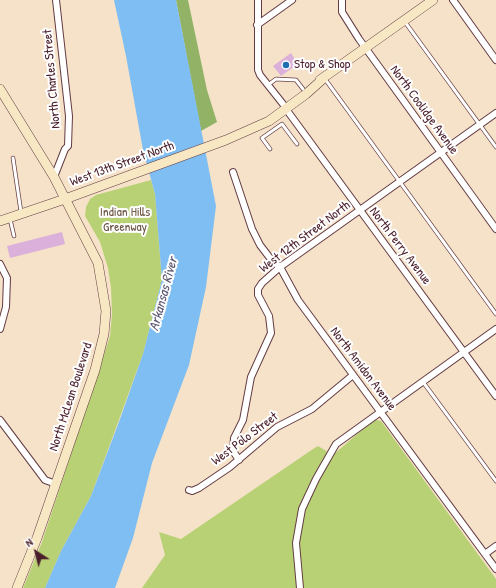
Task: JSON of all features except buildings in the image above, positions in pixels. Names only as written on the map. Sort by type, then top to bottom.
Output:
[{"type":"street","name":"North Charles Street","points":[[54,177],[65,149],[68,146],[69,116],[56,0]]},
{"type":"street","name":"North Perry Avenue","points":[[258,0],[258,70],[496,396]]},
{"type":"street","points":[[257,25],[292,0]]},
{"type":"street","name":"North Coolidge Avenue","points":[[342,0],[342,12],[366,48],[496,229]]},
{"type":"street","name":"West 13th Street North","points":[[0,220],[65,199],[226,140],[252,128],[284,106],[303,90],[324,78],[433,0]]},
{"type":"street","points":[[454,0],[496,60]]},
{"type":"street","name":"West 13th Street North","points":[[284,106],[306,94],[324,78]]},
{"type":"street","name":"North McLean Boulevard","points":[[0,89],[54,177],[98,263],[106,311],[104,334],[95,370],[37,538],[17,588]]},
{"type":"street","name":"West 12th Street North","points":[[239,460],[233,451],[234,438],[243,420],[251,377],[271,333],[271,321],[260,299],[258,289],[267,277],[280,267],[359,210],[400,183],[496,113]]},
{"type":"street","name":"North Amidon Avenue","points":[[233,172],[252,230],[260,245],[273,262],[280,267],[298,300],[496,569]]},
{"type":"street","points":[[0,264],[7,278],[6,307],[0,329]]},
{"type":"street","points":[[300,588],[296,542],[302,508],[316,479],[336,444],[496,329]]},
{"type":"street","name":"West Polo Street","points":[[189,490],[192,491],[199,488],[239,460],[277,427],[312,409],[353,375]]},
{"type":"street","points":[[0,420],[45,480],[56,484]]},
{"type":"street","points":[[485,554],[496,546]]},
{"type":"lane","points":[[404,20],[496,147]]},
{"type":"lane","points":[[324,78],[496,314]]},
{"type":"lane","points":[[268,85],[276,79],[296,80],[303,90]]},
{"type":"lane","points":[[270,149],[262,138],[282,124],[297,144]]},
{"type":"lane","points":[[13,158],[21,214]]},
{"type":"lane","points":[[10,217],[14,236]]},
{"type":"lane","points":[[423,382],[496,481]]},
{"type":"green space","points":[[176,0],[188,0],[207,90],[217,122],[201,131]]},
{"type":"green space","name":"Indian Hills Greenway","points":[[151,180],[155,194],[162,280],[143,354],[91,496],[61,551],[45,588],[23,588],[42,542],[110,336],[112,314],[111,288],[108,268],[100,242],[85,216],[86,207],[90,199],[96,195]]},
{"type":"green space","points":[[372,421],[381,421],[496,579],[496,588],[142,588],[165,555],[159,532],[181,539],[313,449],[318,446],[333,455]]},
{"type":"water","name":"Arkansas River","points":[[114,0],[176,0],[216,206],[206,287],[189,365],[152,463],[133,538],[115,588],[45,588],[61,551],[91,496],[143,354],[162,280],[155,194],[143,150]]},
{"type":"place","name":"Stop & Shop","points":[[286,65]]}]
